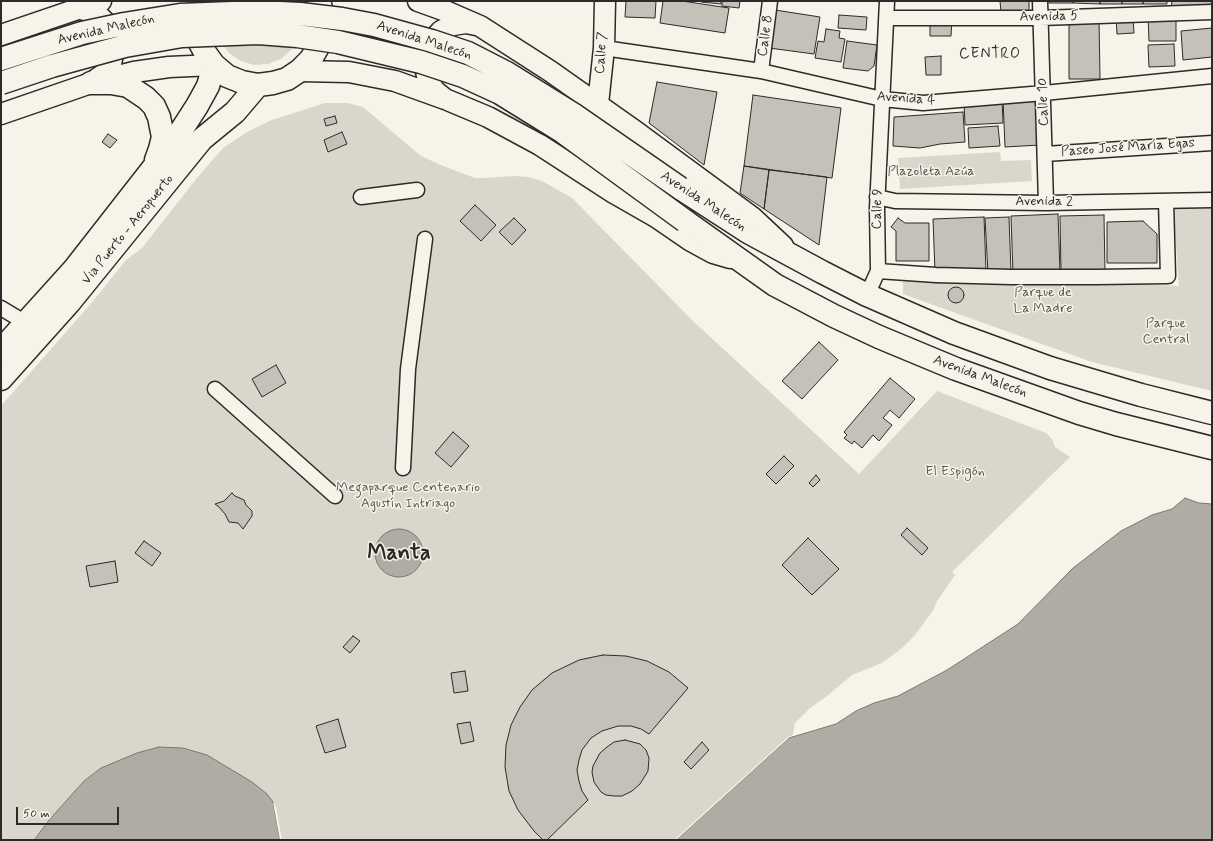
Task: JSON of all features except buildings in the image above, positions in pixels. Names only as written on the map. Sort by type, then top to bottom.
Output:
[{"type":"main road","points":[[1,35],[101,1]]},
{"type":"main road","points":[[201,1],[197,17],[198,30],[200,43],[206,54],[214,65],[227,76],[242,82],[258,85],[287,79],[299,71],[310,59],[318,44],[322,29],[322,12],[319,1]]},
{"type":"main road","name":"Avenida Malecón","points":[[418,1],[480,26],[550,71],[598,104],[752,217],[797,258]]},
{"type":"main road","name":"Calle 7","points":[[598,104],[604,48],[605,1]]},
{"type":"main road","points":[[77,8],[89,11],[100,17],[109,26],[114,38],[114,51],[111,63],[104,74],[91,82]]},
{"type":"main road","name":"Avenida Malecón","points":[[1,59],[82,33],[124,24],[180,15],[259,12],[300,14],[342,19],[374,25],[432,41],[468,53],[507,73],[573,114],[680,188],[748,232],[867,295],[954,333],[1050,368],[1212,414]]},
{"type":"main road","points":[[446,99],[435,91],[428,80],[424,67],[426,53],[432,41],[441,31],[453,25],[466,24],[480,26]]},
{"type":"main road","name":"Avenida Malecón","points":[[1,83],[52,66],[118,48],[182,36],[258,34],[297,36],[338,42],[421,62],[463,76],[500,93],[563,132],[685,222],[775,285],[834,316],[956,369],[1079,413],[1116,424],[1212,448]]},
{"type":"main road","points":[[1,114],[91,82],[141,71],[169,67],[214,65]]},
{"type":"main road","name":"Via Puerto - Aeropuerto","points":[[1,350],[80,262],[175,140],[208,86],[214,65]]},
{"type":"main road","name":"Avenida Malecón","points":[[299,71],[349,72],[395,81],[446,99],[488,117],[540,145],[614,193],[656,217],[691,241],[713,253],[740,261]]},
{"type":"main road","points":[[91,82],[128,86],[146,98],[154,106],[159,117],[163,137],[152,168]]},
{"type":"main road","name":"Via Puerto - Aeropuerto","points":[[1,379],[69,303],[202,139],[235,112],[258,85]]},
{"type":"main road","points":[[1,117],[21,107]]},
{"type":"street","name":"Calle 8","points":[[761,71],[770,1]]},
{"type":"street","name":"Calle 9","points":[[867,295],[878,271],[877,197],[887,1]]},
{"type":"street","name":"Calle 10","points":[[1040,1],[1044,93],[1046,203]]},
{"type":"street","name":"Avenida 5","points":[[887,18],[1041,18],[1212,12]]},
{"type":"street","name":"Avenida 4","points":[[604,48],[761,71],[882,99],[923,103],[1044,93],[1212,76]]},
{"type":"street","name":"Paseo José María Egas","points":[[1045,154],[1212,143]]},
{"type":"street","points":[[361,197],[417,190]]},
{"type":"street","name":"Avenida 2","points":[[877,197],[895,200],[1046,203],[1212,200]]},
{"type":"street","points":[[878,271],[936,275],[1011,277],[1168,276],[1166,201]]},
{"type":"street","points":[[403,468],[408,370],[425,239]]},
{"type":"street","points":[[1,308],[26,323]]},
{"type":"street","points":[[215,390],[335,496]]},
{"type":"green space","points":[[222,1],[296,1],[300,9],[302,23],[299,37],[292,49],[281,59],[268,64],[254,65],[241,61],[229,53],[221,42],[217,15]]},
{"type":"green space","name":"Megaparque Centenario Agustín Intriago","points":[[325,103],[348,103],[363,107],[421,156],[443,166],[475,178],[514,176],[528,177],[542,181],[572,198],[693,321],[859,474],[937,391],[1046,433],[1052,439],[1055,447],[1070,457],[952,572],[955,575],[937,601],[934,609],[915,635],[902,648],[882,663],[852,675],[810,708],[795,723],[793,734],[789,738],[676,840],[280,840],[273,802],[117,762],[101,768],[84,781],[50,819],[34,840],[1,840],[1,406],[94,300],[126,260],[142,248],[196,179],[223,148],[247,132],[272,120]]},
{"type":"green space","name":"Plazoleta Azúa","points":[[1000,152],[1001,161],[1031,160],[1032,181],[900,189],[898,158]]},
{"type":"green space","name":"Parque Central","points":[[1212,205],[1212,391],[1092,362],[903,294],[903,279],[1053,281],[1179,286],[1173,206]]},
{"type":"shaded area","points":[[1185,498],[1199,503],[1212,504],[1212,840],[676,840],[789,738],[836,724],[856,711],[874,703],[898,696],[947,670],[1018,624],[1073,568],[1121,531],[1152,515],[1172,509]]},
{"type":"shaded area","points":[[394,529],[404,529],[413,533],[419,539],[422,544],[422,562],[413,573],[404,577],[394,577],[385,573],[379,567],[375,558],[375,548],[379,539],[385,533]]},
{"type":"shaded area","points":[[159,747],[183,748],[207,755],[252,782],[267,794],[273,802],[280,840],[34,840],[50,819],[84,781],[101,768],[137,753]]},
{"type":"pier","points":[[792,735],[676,840],[674,840],[788,737]]},
{"type":"pier","points":[[273,802],[276,807],[282,840],[280,840]]},
{"type":"district","name":"CENTRO","points":[[990,55]]},
{"type":"district","name":"Manta","points":[[399,554]]},
{"type":"park label","name":"Parque de La Madre","points":[[1043,302]]},
{"type":"park label","name":"El Espigón","points":[[955,472]]}]
